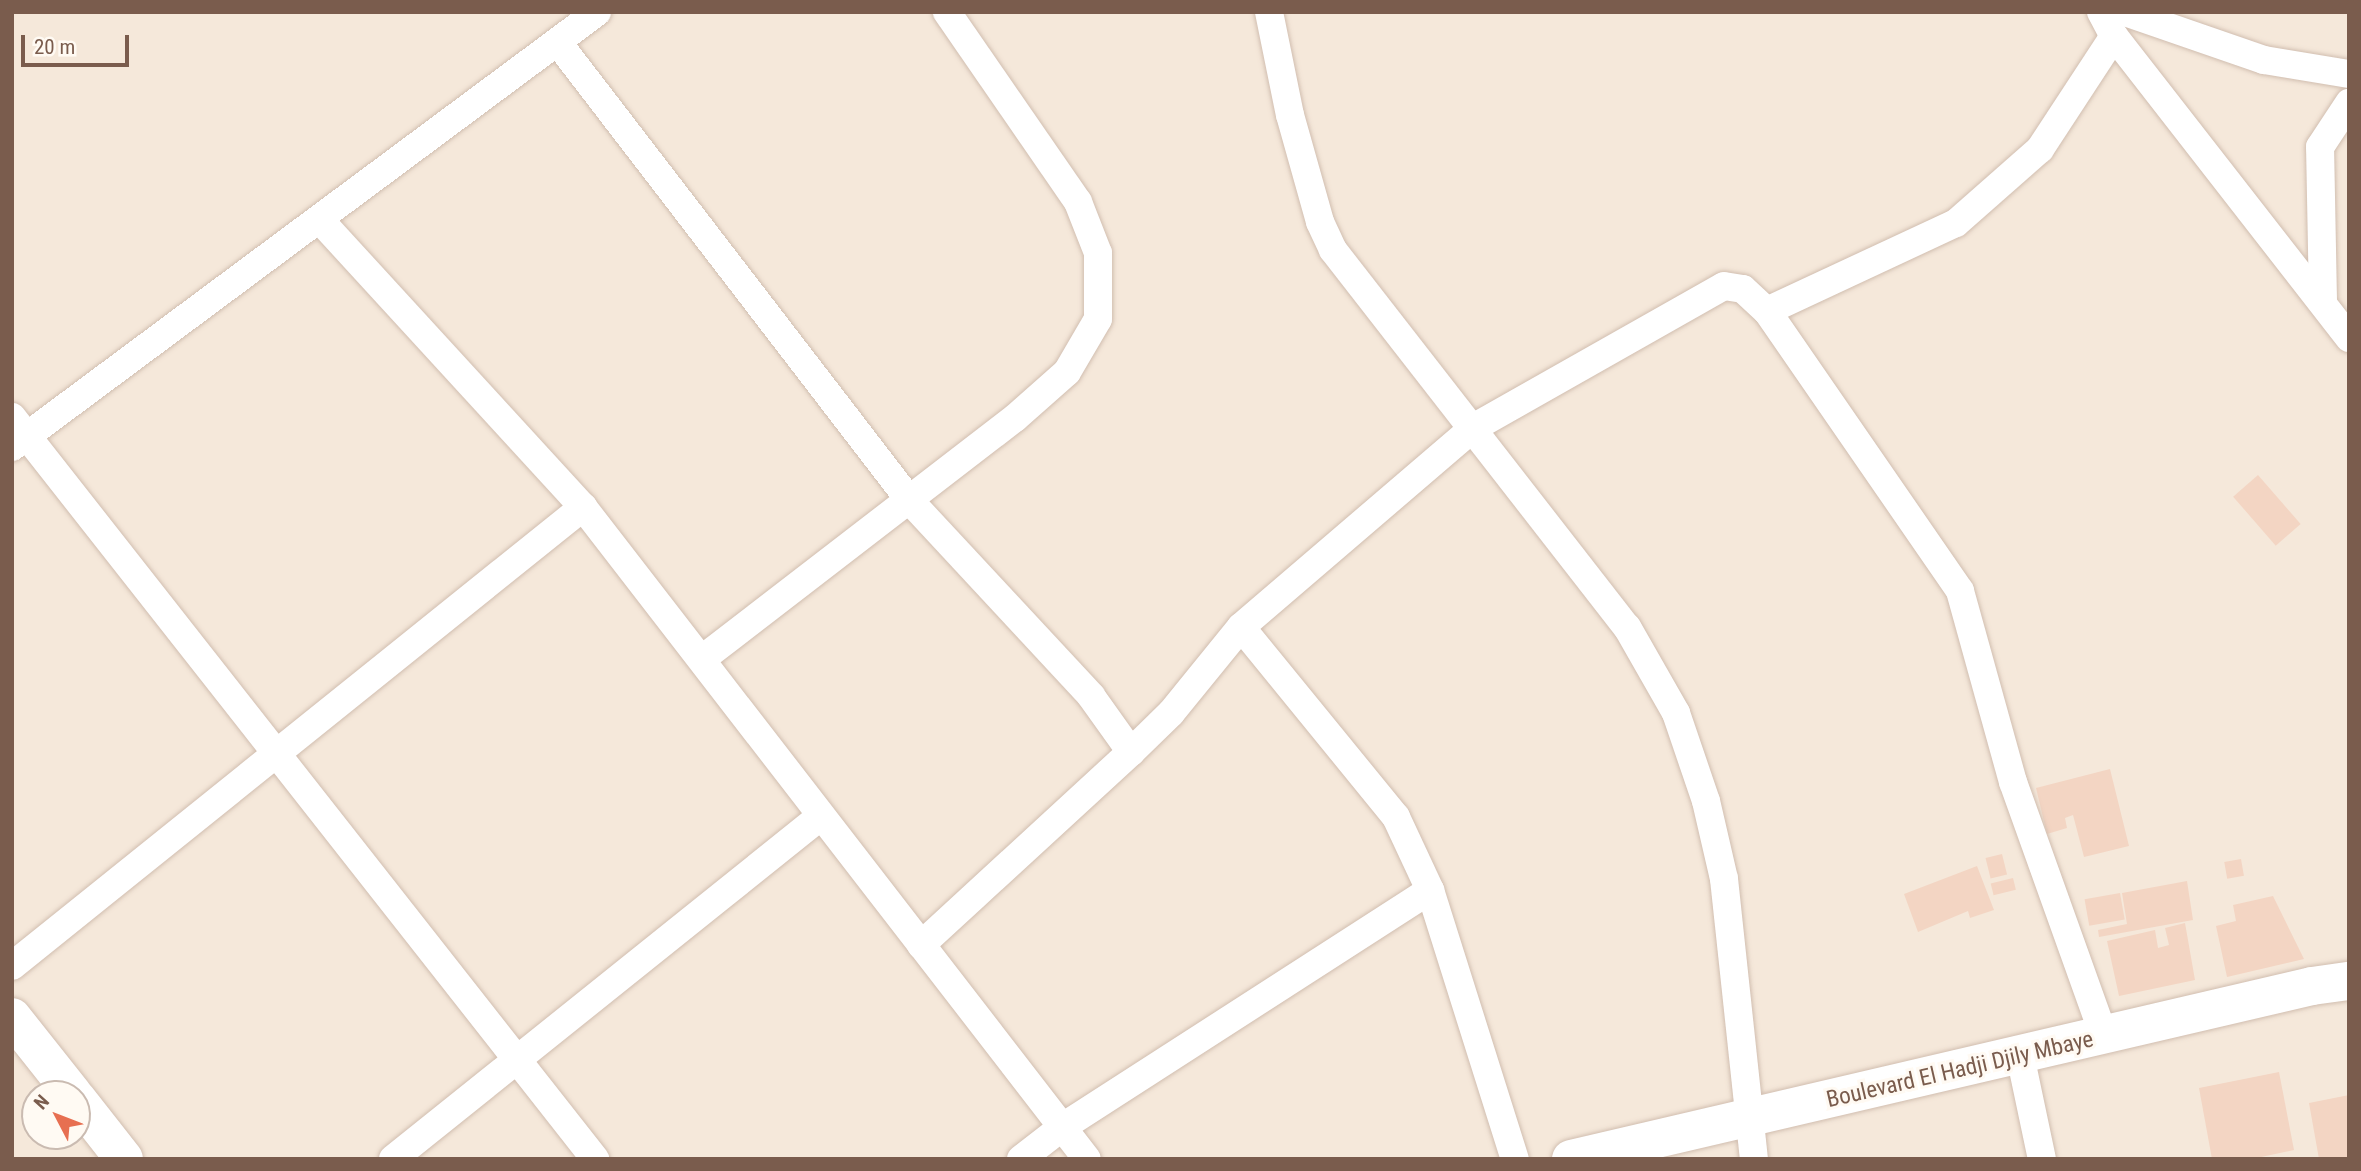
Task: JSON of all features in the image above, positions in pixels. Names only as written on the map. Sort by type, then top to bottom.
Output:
[{"type":"main road","name":"Boulevard El Hadji Djily Mbaye","points":[[1572,1159],[1751,1120],[2312,986],[2349,981]]},
{"type":"main road","points":[[12,1017],[62,1080]]},
{"type":"main road","points":[[91,1117],[124,1159]]},
{"type":"street","points":[[595,1159],[275,753],[17,433],[320,220],[559,44],[597,12]]},
{"type":"street","points":[[702,659],[911,502],[1067,372],[1094,329],[1100,290],[1098,253],[1078,202],[947,12]]},
{"type":"street","points":[[1269,12],[1290,115],[1320,222],[1333,250],[1627,627],[1676,713],[1706,801],[1724,879],[1754,1159]]},
{"type":"street","points":[[1767,311],[1956,223],[2040,149],[2114,20]]},
{"type":"street","points":[[2114,20],[2264,60],[2349,74]]},
{"type":"street","points":[[2114,20],[2349,338]]},
{"type":"street","points":[[559,44],[911,502],[1091,696],[1131,752]]},
{"type":"street","points":[[2323,301],[2320,147],[2349,103]]},
{"type":"street","points":[[320,220],[583,507],[1087,1159]]},
{"type":"street","points":[[921,946],[1171,713],[1241,627],[1474,428],[1724,286],[1743,289],[1767,311],[1960,591],[2012,782],[2104,1036]]},
{"type":"street","points":[[12,966],[583,507]]},
{"type":"street","points":[[1241,627],[1396,817],[1430,890],[1515,1159]]},
{"type":"street","points":[[393,1159],[821,816]]},
{"type":"street","points":[[1021,1159],[1061,1128],[1430,890]]},
{"type":"street","points":[[2020,1055],[2042,1159]]},
{"type":"shaded area","points":[[12,12],[2349,12],[2349,1159],[12,1159]]},
{"type":"building","points":[[2258,475],[2301,524],[2276,546],[2233,497]]},
{"type":"building","points":[[2110,769],[2129,846],[2084,857],[2073,815],[2065,818],[2067,828],[2047,834],[2036,788]]},
{"type":"building","points":[[2002,854],[2007,874],[1991,878],[1986,858]]},
{"type":"building","points":[[2241,859],[2244,876],[2227,879],[2224,862]]},
{"type":"building","points":[[1977,866],[1994,910],[1970,918],[1968,911],[1918,932],[1904,894]]},
{"type":"building","points":[[2013,878],[2016,890],[1994,895],[1991,884]]},
{"type":"building","points":[[2187,881],[2193,920],[2099,937],[2098,930],[2127,924],[2122,893]]},
{"type":"building","points":[[2120,893],[2125,920],[2089,926],[2085,899]]},
{"type":"building","points":[[2273,896],[2304,959],[2227,977],[2216,926],[2236,921],[2233,905]]},
{"type":"building","points":[[2185,923],[2195,980],[2119,996],[2107,941],[2155,930],[2158,948],[2169,945],[2165,928]]},
{"type":"building","points":[[2279,1072],[2294,1150],[2252,1159],[2212,1159],[2199,1088]]},
{"type":"building","points":[[2349,1095],[2349,1159],[2319,1159],[2309,1103]]}]
